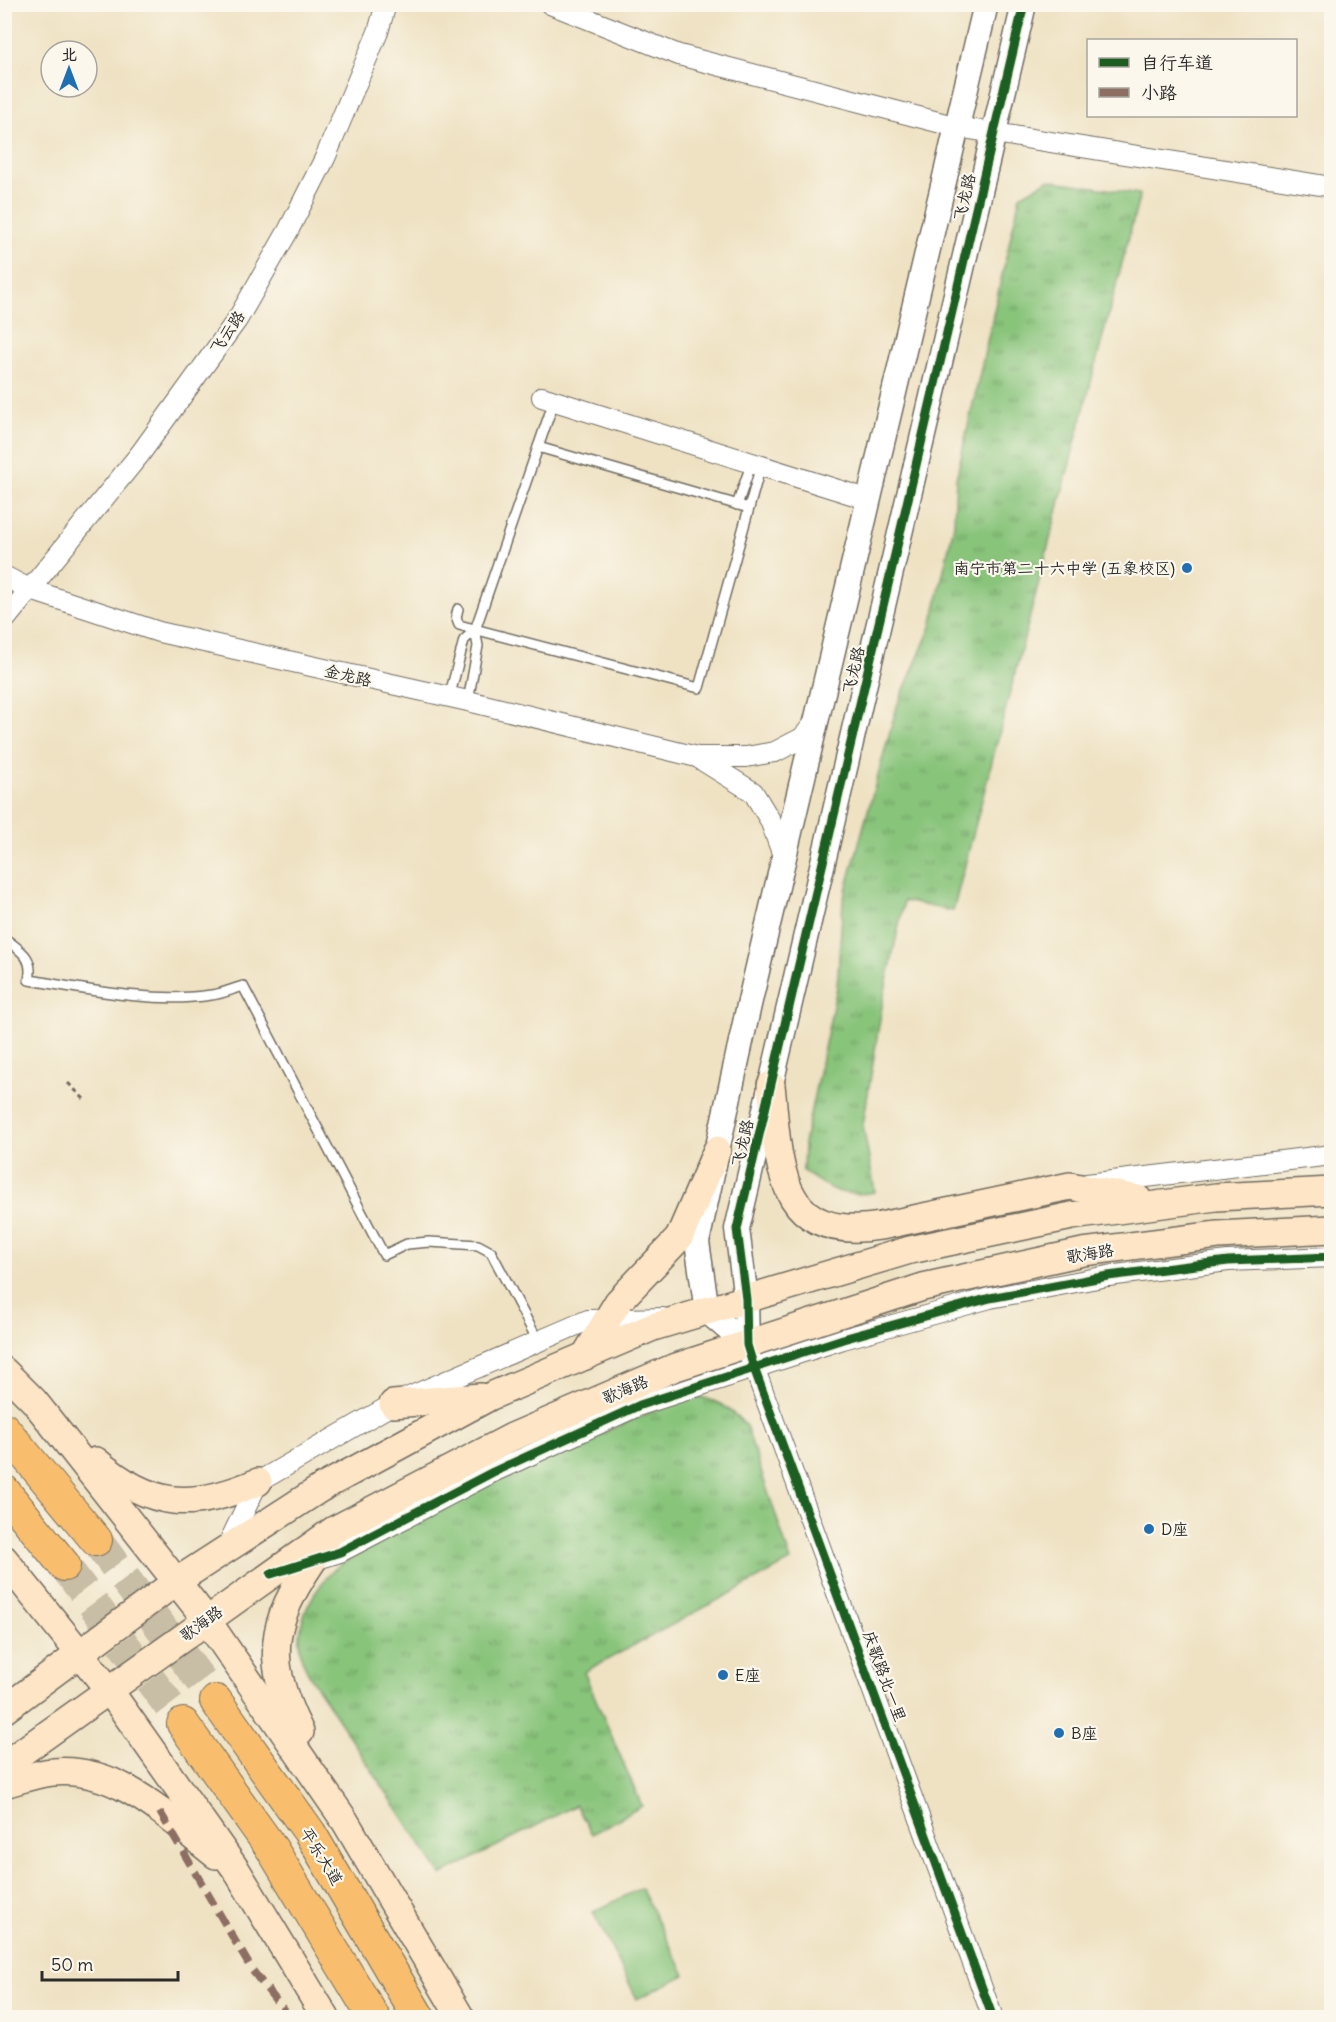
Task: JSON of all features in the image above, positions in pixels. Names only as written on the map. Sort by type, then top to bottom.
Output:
[{"type":"highway","points":[[4,1429],[96,1540]]},
{"type":"highway","points":[[4,1491],[64,1565]]},
{"type":"highway","name":"平乐大道","points":[[216,1701],[310,1833],[419,2018]]},
{"type":"highway","points":[[183,1724],[273,1849],[374,2018]]},
{"type":"main road","points":[[771,1085],[780,1171],[791,1196],[806,1212],[836,1226],[860,1229],[881,1226],[1070,1186],[1163,1204]]},
{"type":"main road","points":[[585,1356],[618,1302],[679,1238],[717,1150]]},
{"type":"main road","points":[[4,1710],[177,1581],[321,1488],[491,1396],[653,1327],[910,1250],[1072,1216],[1216,1197],[1332,1191]]},
{"type":"main road","name":"歌海路","points":[[4,1765],[334,1530],[512,1437],[673,1368],[750,1356],[923,1287],[1083,1252],[1218,1235],[1332,1229]]},
{"type":"main road","points":[[4,1371],[46,1417],[206,1619],[345,1821]]},
{"type":"main road","points":[[393,1404],[491,1396]]},
{"type":"main road","points":[[46,1417],[122,1483],[154,1496],[180,1501],[206,1500],[227,1495],[258,1482]]},
{"type":"main road","points":[[334,1530],[312,1561],[287,1604],[276,1633],[277,1667],[284,1699],[345,1821],[460,2018]]},
{"type":"main road","points":[[4,1559],[109,1690],[237,1871],[326,2018]]},
{"type":"main road","points":[[4,1784],[53,1772],[89,1773],[126,1786],[237,1871]]},
{"type":"street","name":"飞云路","points":[[4,621],[140,454],[237,320],[288,231],[326,158],[378,32],[386,4]]},
{"type":"street","points":[[550,4],[679,55],[957,127],[1332,187]]},
{"type":"street","name":"飞龙路","points":[[695,1314],[697,1242],[717,1150],[986,4]]},
{"type":"street","name":"飞龙路","points":[[750,1356],[746,1299],[737,1229],[1024,4]]},
{"type":"street","points":[[548,399],[870,500]]},
{"type":"street","name":"金龙路","points":[[4,576],[31,590],[159,632],[458,699],[697,758],[746,757],[775,752],[802,738],[819,718]]},
{"type":"street","name":"金龙路","points":[[697,758],[753,792],[770,820],[784,861]]},
{"type":"street","points":[[1070,1186],[1332,1155]]},
{"type":"street","points":[[271,1574],[340,1552],[493,1472],[750,1356],[843,1339],[990,1298],[1108,1275],[1228,1261],[1332,1257]]},
{"type":"street","points":[[227,1547],[258,1482],[393,1404],[588,1320],[695,1314],[750,1356]]},
{"type":"street","name":"庆歌路北一里","points":[[750,1356],[993,2018]]},
{"type":"lane","points":[[458,699],[464,640],[475,630],[538,447],[548,399]]},
{"type":"lane","points":[[538,447],[749,508]]},
{"type":"lane","points":[[737,505],[756,464]]},
{"type":"lane","points":[[458,609],[456,617],[459,625],[699,688],[749,508],[756,464]]},
{"type":"lane","points":[[458,699],[478,646],[475,630]]},
{"type":"lane","points":[[4,939],[28,956],[32,969],[29,980],[103,992],[179,997],[212,995],[243,986],[384,1255],[407,1244],[478,1245],[491,1252],[538,1341]]},
{"type":"path","points":[[68,1083],[85,1100]]},
{"type":"green space","points":[[1048,180],[1140,194],[953,911],[904,901],[883,1000],[863,1125],[875,1192],[845,1193],[829,1188],[803,1171],[804,1143],[837,987],[843,901],[897,706],[931,627],[954,525],[956,479],[1020,196]]},
{"type":"green space","points":[[701,1397],[726,1407],[746,1426],[791,1561],[584,1672],[642,1806],[592,1834],[576,1805],[441,1875],[306,1668],[301,1655],[300,1642],[308,1605],[322,1583],[339,1565],[485,1484],[681,1399]]},
{"type":"green space","points":[[641,1888],[685,1975],[637,1999],[593,1912]]},
{"type":"tunnel","points":[[96,1540],[216,1701]]},
{"type":"tunnel","points":[[64,1565],[183,1724]]},
{"type":"marked path","points":[[160,1812],[252,1970],[290,2018]]},
{"type":"cycle path","points":[[993,2018],[754,1368],[747,1345],[746,1299],[737,1229],[1024,4]]},
{"type":"cycle path","points":[[271,1574],[340,1552],[493,1472],[640,1405],[843,1339],[990,1298],[1108,1276],[1228,1261],[1332,1257]]},
{"type":"place","name":"南宁市第二十六中学 (五象校区)","points":[[1187,568]]},
{"type":"place","name":"D座","points":[[1149,1529]]},
{"type":"place","name":"E座","points":[[723,1675]]},
{"type":"place","name":"B座","points":[[1059,1733]]}]
